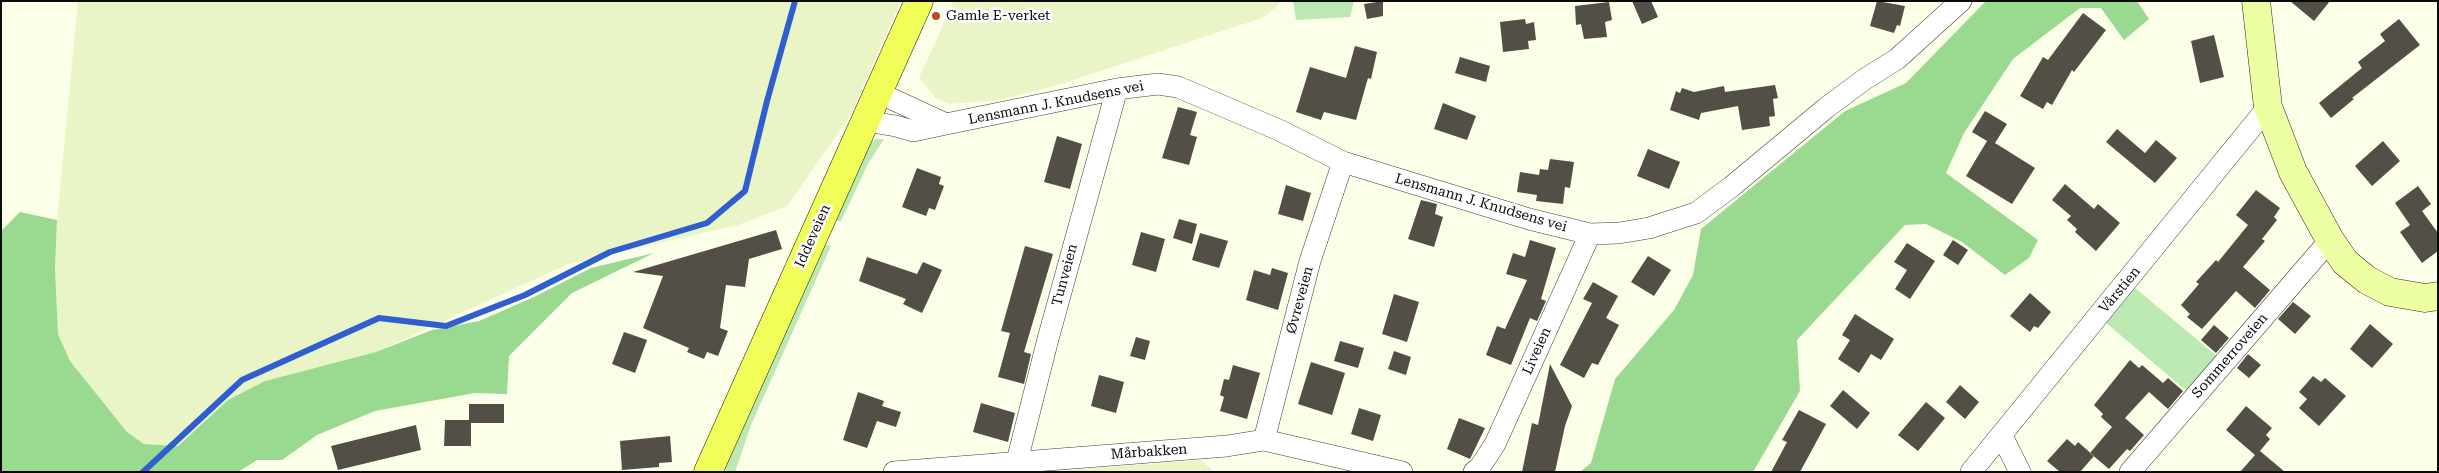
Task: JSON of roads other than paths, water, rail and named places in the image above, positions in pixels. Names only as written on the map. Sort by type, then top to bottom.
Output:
[{"type":"main road","name":"Iddeveien","points":[[708,472],[919,1]]},
{"type":"street","name":"Lensmann J. Knudsens vei","points":[[865,121],[913,131],[1117,89],[1158,84],[1178,87],[1279,130],[1342,162],[1464,200],[1590,234],[1619,233],[1649,228],[1696,213],[1731,188],[1864,79],[1897,59],[1961,1]]},
{"type":"street","points":[[2256,1],[2268,107],[2293,172],[2330,240],[2345,262],[2367,280],[2390,292],[2425,298],[2438,296]]},
{"type":"street","name":"Tunveien","points":[[1017,461],[1048,339],[1117,89]]},
{"type":"street","points":[[879,92],[946,124]]},
{"type":"street","name":"Vårstien","points":[[1971,472],[2268,107]]},
{"type":"street","name":"Øvreveien","points":[[1264,440],[1310,261],[1342,162]]},
{"type":"street","name":"Liveien","points":[[1477,469],[1495,444],[1590,234]]},
{"type":"street","name":"Sommerroveien","points":[[2130,472],[2330,240]]},
{"type":"street","points":[[2002,436],[2020,472]]},
{"type":"street","name":"Mårbakken","points":[[894,472],[1227,446],[1264,440],[1402,472]]},
{"type":"waterway","points":[[143,472],[242,380],[379,318],[446,326],[525,295],[610,252],[707,223],[745,191],[767,101],[795,1]]},
{"type":"place","name":"Gamle E-verket","points":[[936,16]]}]
